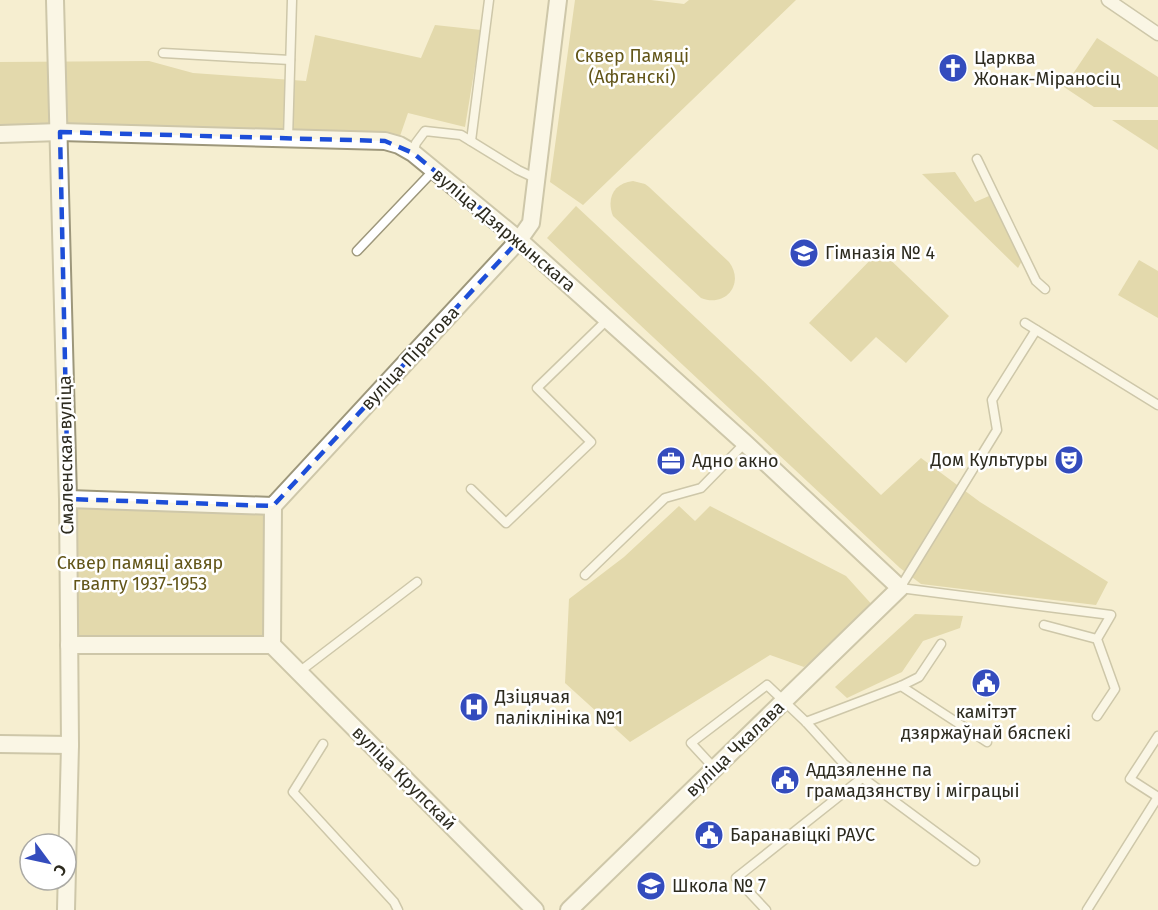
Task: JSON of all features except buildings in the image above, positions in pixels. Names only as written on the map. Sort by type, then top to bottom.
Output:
[{"type":"street","name":"Смаленская вуліца","points":[[55,0],[68,499],[70,745],[66,910]]},
{"type":"street","name":"вуліца Пірагова","points":[[273,506],[519,240],[531,223],[558,0]]},
{"type":"street","points":[[1108,0],[1158,34]]},
{"type":"street","name":"вуліца Дзяржынскага","points":[[0,134],[60,132],[385,141],[399,145],[413,153],[519,240],[745,443],[900,588]]},
{"type":"street","points":[[68,499],[273,506],[272,645],[69,645]]},
{"type":"street","name":"вуліца Чкалава","points":[[569,910],[900,588]]},
{"type":"street","name":"вуліца Крупскай","points":[[272,645],[535,910]]},
{"type":"street","points":[[0,744],[70,745]]},
{"type":"lane","points":[[288,139],[292,0]]},
{"type":"lane","points":[[471,141],[489,0]]},
{"type":"lane","points":[[163,53],[290,60]]},
{"type":"lane","points":[[413,153],[416,143],[425,131],[461,135],[537,180]]},
{"type":"lane","points":[[977,159],[1036,281],[1045,289]]},
{"type":"lane","points":[[357,251],[434,170]]},
{"type":"lane","points":[[471,489],[506,523],[591,442],[537,388],[608,320]]},
{"type":"lane","points":[[1025,323],[1158,405]]},
{"type":"lane","points":[[1036,330],[992,400],[998,430],[900,588],[1111,615],[1097,639]]},
{"type":"lane","points":[[585,575],[665,498],[701,488],[745,443]]},
{"type":"lane","points":[[300,672],[417,582]]},
{"type":"lane","points":[[1044,625],[1097,639]]},
{"type":"lane","points":[[1097,639],[1115,689],[1097,716]]},
{"type":"lane","points":[[806,722],[919,677],[941,644]]},
{"type":"lane","points":[[715,769],[691,744],[767,685],[806,722],[844,764],[975,861]]},
{"type":"lane","points":[[901,686],[987,742]]},
{"type":"lane","points":[[1087,910],[1154,812],[1158,797],[1130,779],[1158,736]]},
{"type":"lane","points":[[323,744],[293,792],[394,902],[398,910]]},
{"type":"lane","points":[[766,910],[736,878],[862,778]]},
{"type":"highlighted area","points":[[60,132],[385,141],[413,153],[519,240],[273,506],[68,499]]},
{"type":"green space","name":"Сквер Памяці (Афганскі)","points":[[575,0],[651,0],[684,4],[689,0],[796,0],[583,205],[550,182]]},
{"type":"green space","points":[[435,25],[481,30],[465,127],[408,113],[400,136],[0,127],[0,62],[149,61],[193,73],[306,81],[315,35],[421,58]]},
{"type":"green space","points":[[1097,38],[1158,77],[1158,107],[1094,107],[1064,87]]},
{"type":"green space","points":[[1112,120],[1158,120],[1158,150]]},
{"type":"green space","points":[[955,172],[975,202],[989,196],[1023,259],[1018,268],[922,174]]},
{"type":"green space","points":[[633,181],[649,187],[729,262],[735,278],[734,285],[725,297],[718,300],[701,298],[613,216],[610,203],[613,192],[626,182]]},
{"type":"green space","points":[[576,206],[881,495],[921,458],[980,502],[1108,582],[1096,605],[921,584],[900,568],[547,238]]},
{"type":"green space","points":[[880,250],[949,316],[906,363],[876,337],[851,362],[809,323]]},
{"type":"green space","points":[[1139,260],[1158,271],[1158,318],[1118,295]]},
{"type":"green space","name":"Сквер памяці ахвяр гвалту 1937-1953","points":[[72,503],[270,509],[268,642],[72,642]]},
{"type":"green space","points":[[679,506],[695,521],[710,506],[846,576],[875,608],[804,667],[770,655],[630,742],[565,683],[569,599],[624,557]]},
{"type":"green space","points":[[915,614],[963,616],[960,628],[923,641],[902,672],[847,698],[835,687]]},
{"type":"place","name":"Царква Жонак-Міраносіц","points":[[953,68]]},
{"type":"place","name":"Гімназія № 4","points":[[804,253]]},
{"type":"place","name":"Дом Культуры","points":[[1069,460]]},
{"type":"place","name":"Адно акно","points":[[671,461]]},
{"type":"place","name":"камітэт дзяржаўнай бяспекі","points":[[986,683]]},
{"type":"place","name":"Дзіцячая паліклініка №1","points":[[474,707]]},
{"type":"place","name":"Аддзяленне па грамадзянству і міграцыі","points":[[785,780]]},
{"type":"place","name":"Баранавіцкі РАУС","points":[[709,835]]},
{"type":"place","name":"Школа № 7","points":[[651,886]]}]
